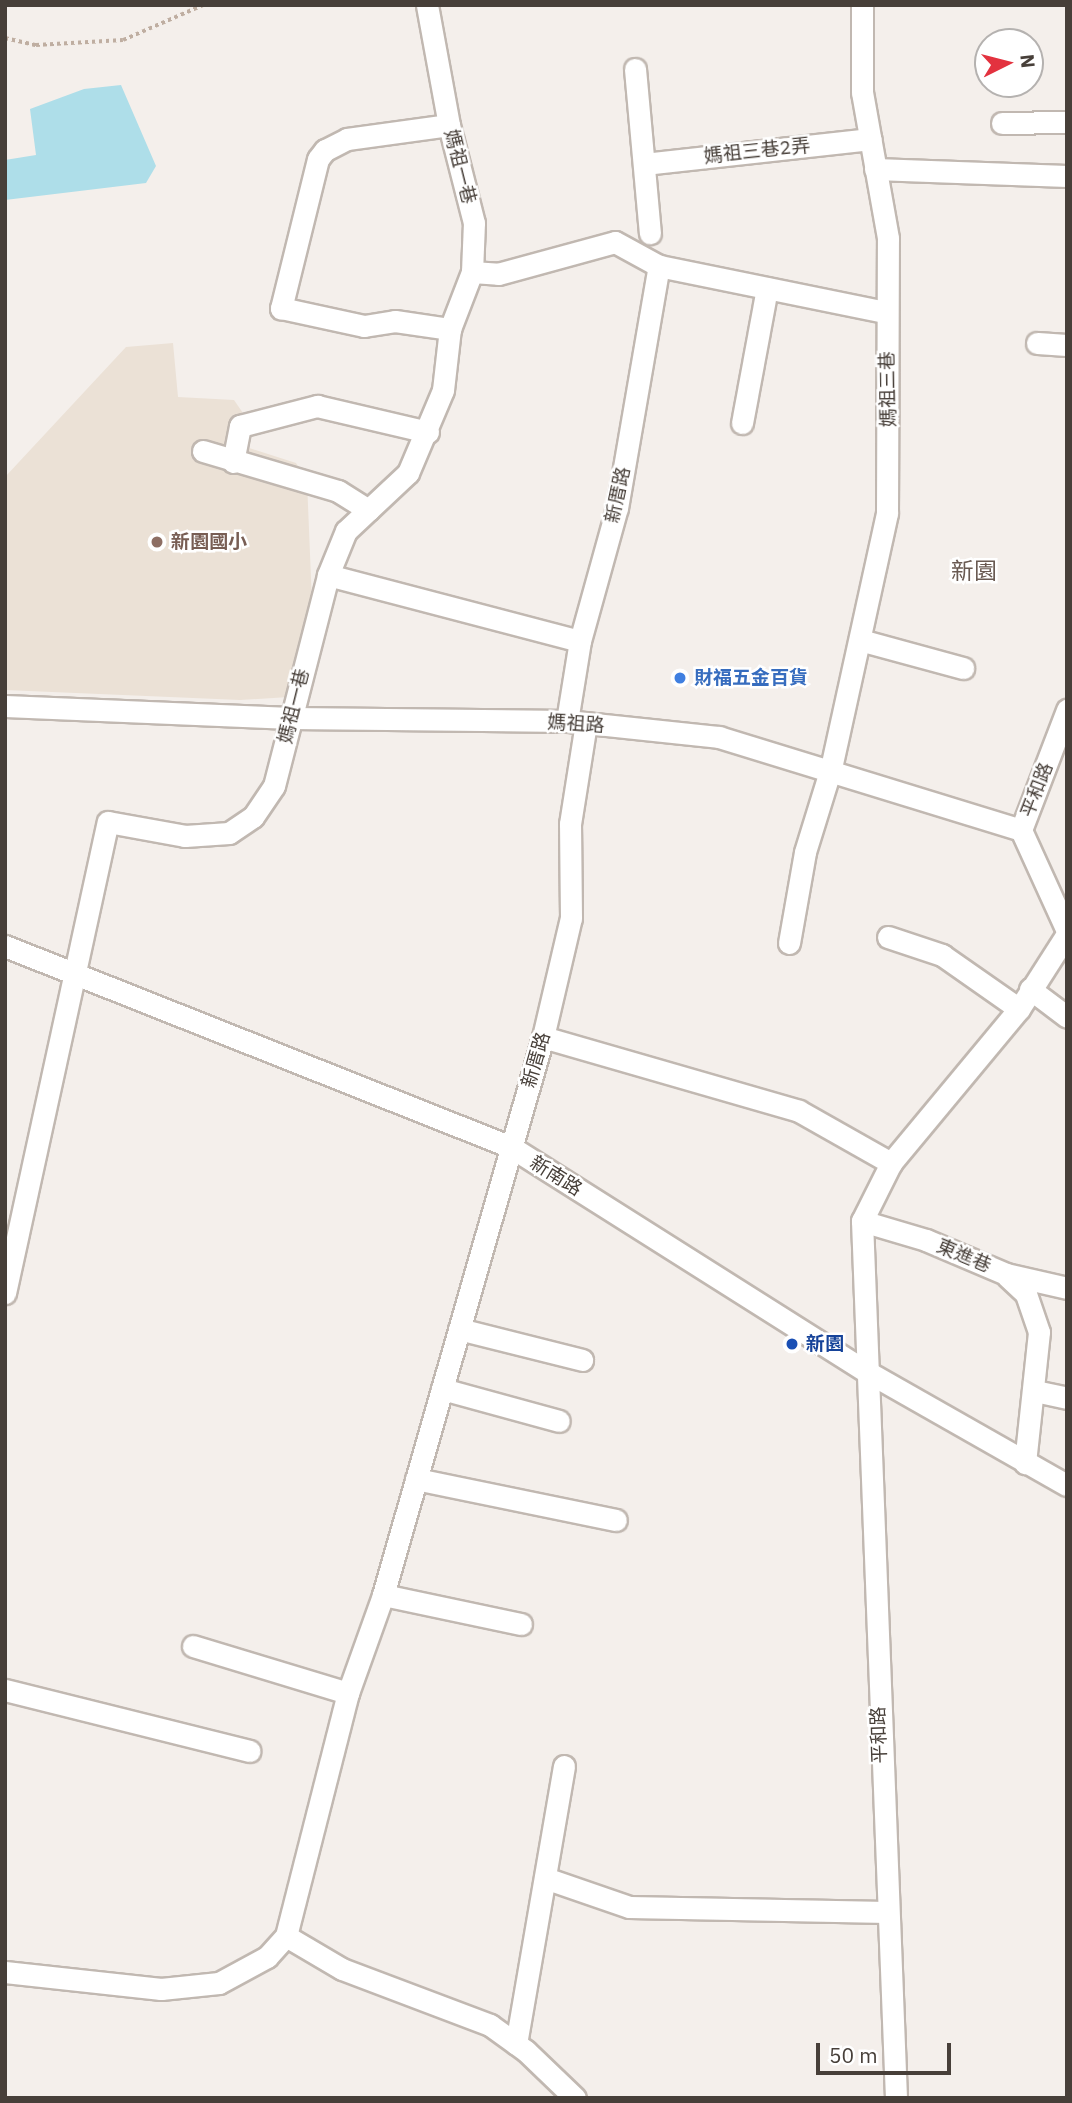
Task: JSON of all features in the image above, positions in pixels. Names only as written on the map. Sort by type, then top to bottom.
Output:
[{"type":"street","name":"媽祖一巷","points":[[5,1293],[108,822],[185,836],[229,832],[253,817],[274,786],[328,575],[346,531],[408,473],[428,432],[443,390],[450,328],[472,272],[474,223],[449,125],[427,5]]},
{"type":"street","name":"媽祖三巷","points":[[789,943],[805,852],[831,768],[887,513],[888,238],[862,92],[862,5]]},
{"type":"street","points":[[635,69],[650,233]]},
{"type":"street","points":[[1002,123],[1067,122]]},
{"type":"street","points":[[449,125],[347,139],[325,150],[318,159],[281,309],[364,326],[395,321],[450,328]]},
{"type":"street","name":"媽祖三巷2弄","points":[[644,164],[871,139]]},
{"type":"street","points":[[875,169],[1067,176]]},
{"type":"street","points":[[472,272],[498,274],[615,242],[659,266],[886,312]]},
{"type":"street","name":"新厝路","points":[[286,1936],[348,1693],[383,1595],[543,1037],[571,918],[570,824],[580,641],[617,508],[659,266]]},
{"type":"street","points":[[742,423],[767,288]]},
{"type":"street","points":[[1037,343],[1067,345]]},
{"type":"street","points":[[233,462],[240,426],[317,406],[428,432]]},
{"type":"street","points":[[203,451],[338,491],[369,510]]},
{"type":"street","points":[[328,575],[580,641]]},
{"type":"street","points":[[860,640],[963,668]]},
{"type":"street","name":"媽祖路","points":[[5,706],[290,718],[577,722],[719,737],[831,768],[1021,830]]},
{"type":"street","name":"平和路","points":[[1021,830],[1067,709]]},
{"type":"street","points":[[862,1221],[891,1163],[1020,1009],[1067,932],[1021,830]]},
{"type":"street","points":[[888,937],[943,955],[1020,1009]]},
{"type":"street","name":"新南路","points":[[5,946],[511,1147],[866,1371],[1067,1485]]},
{"type":"street","points":[[1030,989],[1067,1017]]},
{"type":"street","points":[[543,1037],[799,1111],[891,1163]]},
{"type":"street","name":"平和路","points":[[862,1221],[896,2098]]},
{"type":"street","name":"東進巷","points":[[862,1221],[926,1240],[1006,1275],[1067,1289]]},
{"type":"street","points":[[1006,1275],[1026,1294],[1036,1312],[1039,1332],[1035,1391],[1025,1462]]},
{"type":"street","points":[[459,1329],[582,1360]]},
{"type":"street","points":[[442,1389],[559,1421]]},
{"type":"street","points":[[1035,1391],[1067,1398]]},
{"type":"street","points":[[416,1479],[616,1520]]},
{"type":"street","points":[[383,1595],[522,1624]]},
{"type":"street","points":[[193,1646],[348,1693]]},
{"type":"street","points":[[5,1690],[250,1751]]},
{"type":"street","points":[[516,2043],[564,1766]]},
{"type":"street","points":[[545,1878],[629,1907],[887,1912]]},
{"type":"street","points":[[5,1972],[161,1989],[219,1983],[267,1957],[286,1936],[342,1969],[469,2014],[516,2043],[575,2098]]},
{"type":"path","points":[[5,38],[36,45],[123,40],[203,5]]},
{"type":"shaded area","name":"新園國小","points":[[173,343],[178,397],[234,400],[245,416],[243,446],[296,463],[307,481],[312,602],[304,696],[240,700],[5,690],[5,477],[126,347]]},
{"type":"water","points":[[121,85],[156,166],[146,183],[5,200],[5,160],[36,155],[30,109],[84,89]]},
{"type":"place","name":"新園國小","points":[[157,542]]},
{"type":"place","name":"財福五金百貨","points":[[680,678]]},
{"type":"place","name":"新園","points":[[792,1344]]},
{"type":"district","name":"新園","points":[[974,570]]}]
